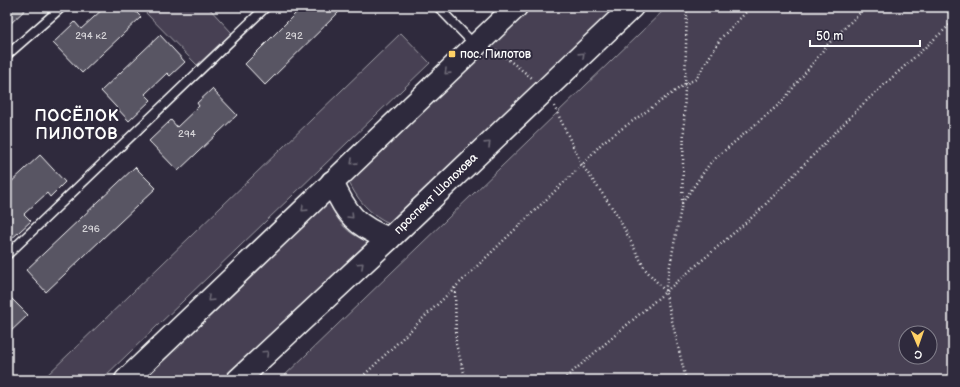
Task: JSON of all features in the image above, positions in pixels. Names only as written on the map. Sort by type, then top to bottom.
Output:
[{"type":"main road","points":[[126,380],[516,7]]},
{"type":"main road","name":"проспект Шолохова","points":[[238,380],[389,239],[632,7]]},
{"type":"main road","points":[[332,182],[346,212],[360,225],[389,239]]},
{"type":"lane","points":[[7,55],[62,7]]},
{"type":"lane","points":[[7,255],[266,7]]},
{"type":"lane","points":[[438,7],[478,42]]},
{"type":"path","points":[[686,380],[665,291],[682,203],[687,7]]},
{"type":"path","points":[[359,380],[582,165],[603,142],[685,84],[696,79],[721,38],[751,7]]},
{"type":"path","points":[[682,203],[711,162],[782,102],[828,44],[866,7]]},
{"type":"path","points":[[563,380],[757,213],[862,105],[953,22]]},
{"type":"path","points":[[478,42],[546,89],[582,165],[616,213],[645,269],[665,291]]},
{"type":"path","points":[[455,288],[456,344],[466,380]]},
{"type":"shaded area","points":[[140,7],[208,7],[232,33],[197,65]]},
{"type":"shaded area","points":[[527,7],[620,7],[391,224],[376,216],[364,206],[347,178]]},
{"type":"shaded area","points":[[667,7],[953,7],[953,380],[280,380]]},
{"type":"shaded area","points":[[401,33],[430,63],[101,380],[42,380]]},
{"type":"shaded area","points":[[328,200],[339,221],[349,231],[370,242],[222,380],[142,380]]},
{"type":"building","points":[[7,7],[28,7],[7,27]]},
{"type":"building","points":[[105,7],[131,7],[141,17],[82,73],[53,43],[75,22],[81,29]]},
{"type":"building","points":[[302,7],[344,7],[265,85],[245,64]]},
{"type":"building","points":[[160,35],[185,62],[170,76],[167,73],[145,94],[151,100],[129,121],[101,91]]},
{"type":"building","points":[[212,89],[237,115],[178,171],[149,141],[171,120],[177,127],[199,106],[197,103]]},
{"type":"building","points":[[40,155],[65,182],[50,197],[47,193],[24,214],[31,221],[7,243],[7,186]]},
{"type":"building","points":[[135,167],[156,188],[46,292],[26,270]]},
{"type":"building","points":[[7,294],[28,315],[7,335]]},
{"type":"place","name":"пос. Пилотов","points":[[452,54]]},
{"type":"district","name":"ПОСЁЛОК ПИЛОТОВ","points":[[77,125]]}]
